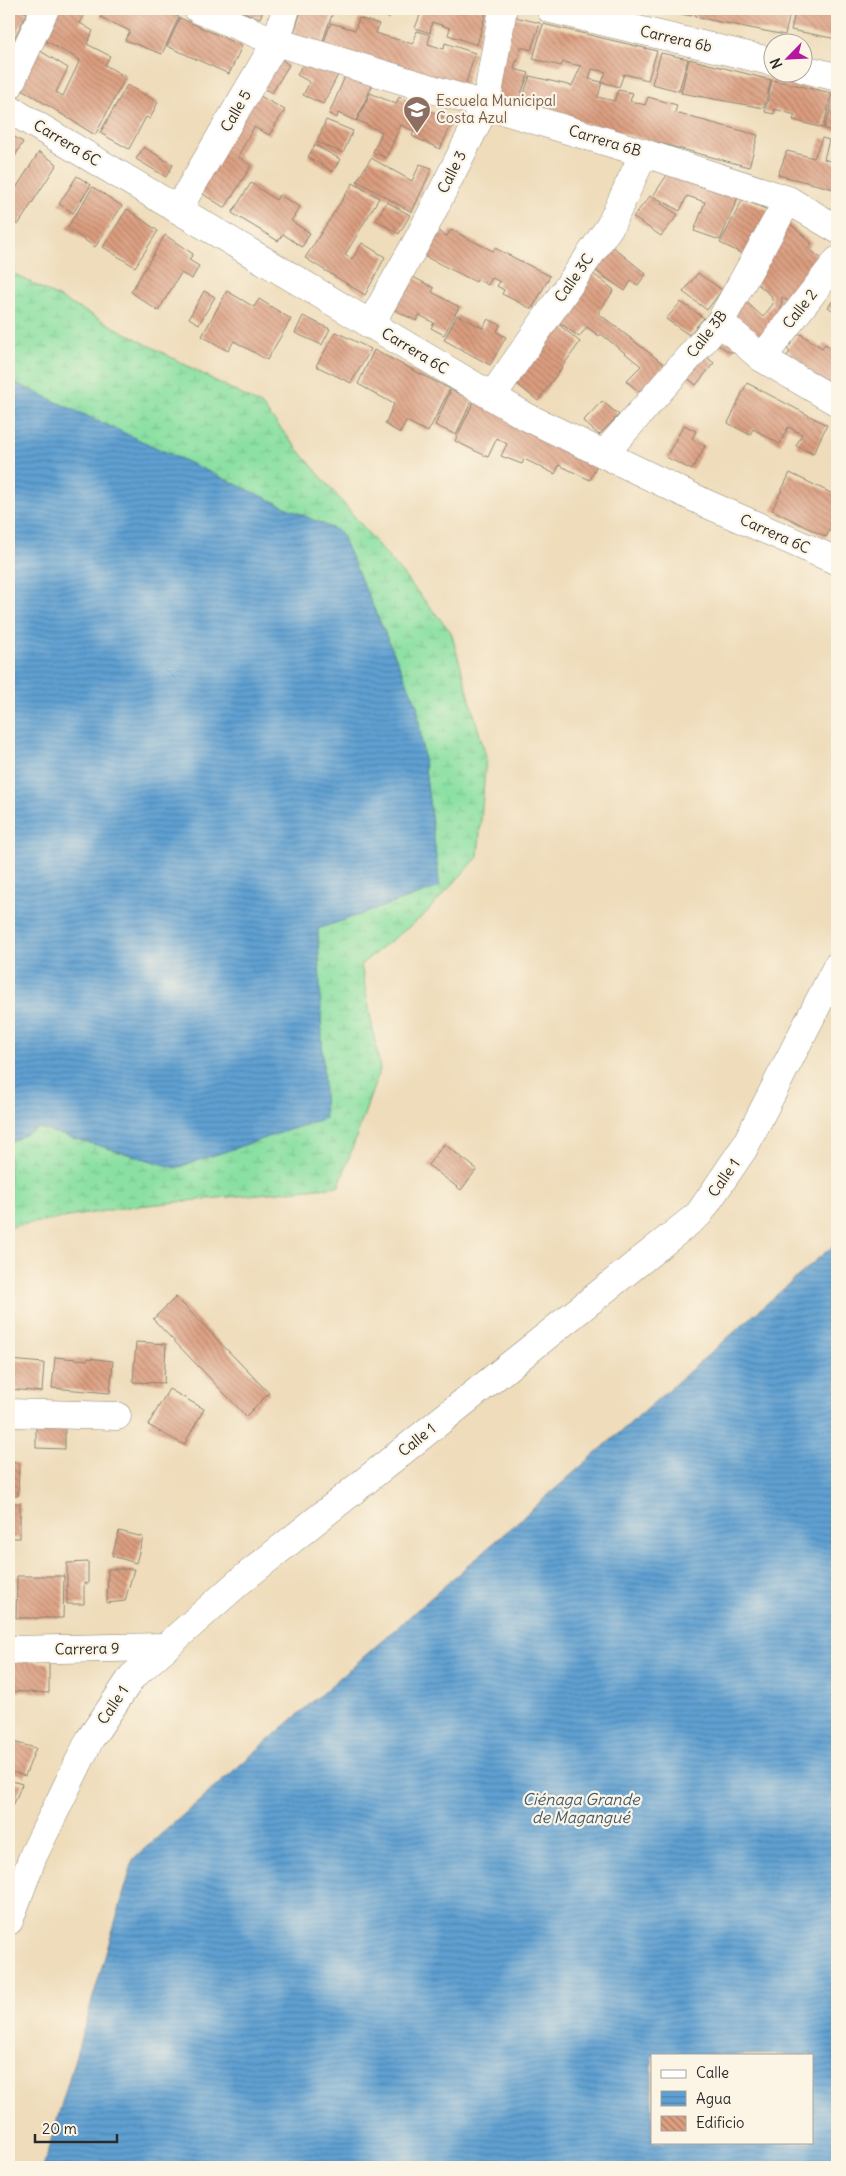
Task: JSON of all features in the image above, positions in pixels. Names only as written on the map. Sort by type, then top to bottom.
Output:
[{"type":"street","points":[[9,86],[45,9]]},
{"type":"street","name":"Carrera 6B","points":[[198,9],[276,42],[644,153],[788,200],[837,230]]},
{"type":"street","name":"Calle 5","points":[[178,209],[276,42],[286,9]]},
{"type":"street","name":"Calle 3","points":[[370,325],[420,236],[486,105],[503,9]]},
{"type":"street","name":"Carrera 6b","points":[[550,9],[764,60]]},
{"type":"street","points":[[814,72],[837,78]]},
{"type":"street","name":"Carrera 6C","points":[[9,109],[525,416],[707,504],[837,561]]},
{"type":"street","name":"Calle 3C","points":[[492,396],[610,226],[644,153]]},
{"type":"street","name":"Calle 3B","points":[[604,454],[720,322],[788,200]]},
{"type":"street","name":"Calle 2","points":[[762,358],[837,261]]},
{"type":"street","points":[[720,322],[762,358],[837,402]]},
{"type":"street","name":"Calle 1","points":[[9,1921],[33,1856],[90,1739],[132,1677],[239,1582],[699,1214],[744,1148],[837,966]]},
{"type":"street","points":[[9,1413],[117,1416]]},
{"type":"street","name":"Carrera 9","points":[[9,1650],[164,1647]]},
{"type":"green space","points":[[9,271],[261,405],[451,632],[486,757],[478,857],[423,916],[361,964],[380,1069],[339,1186],[128,1207],[9,1227]]},
{"type":"water","points":[[9,380],[340,532],[417,705],[440,887],[318,929],[325,1118],[176,1168],[38,1128],[9,1143]]},
{"type":"water","name":"Ciénaga Grande de Magangué","points":[[837,1242],[837,2167],[43,2167],[134,1858]]},
{"type":"building","points":[[9,9],[17,9],[27,13],[9,49]]},
{"type":"building","points":[[55,9],[88,9],[80,23],[93,31],[87,44],[110,56],[105,65],[126,77],[95,135],[20,88],[37,49],[68,68],[56,92],[63,96],[80,60],[42,39]]},
{"type":"building","points":[[105,9],[161,9],[179,17],[162,54],[125,40],[130,31],[100,17]]},
{"type":"building","points":[[235,9],[264,9],[260,18]]},
{"type":"building","points":[[302,9],[322,9],[333,12],[321,46],[292,38]]},
{"type":"building","points":[[386,9],[392,9],[389,18],[384,16]]},
{"type":"building","points":[[409,9],[487,9],[477,45],[448,35],[450,28],[432,22],[430,33],[415,28],[421,13]]},
{"type":"building","points":[[657,9],[693,9],[691,16]]},
{"type":"building","points":[[697,9],[791,9],[786,32],[770,32],[695,17]]},
{"type":"building","points":[[796,9],[837,9],[837,39],[814,34],[814,32],[791,30]]},
{"type":"building","points":[[515,17],[540,23],[531,50],[521,47],[516,61],[514,69],[529,73],[517,105],[489,98]]},
{"type":"building","points":[[180,18],[242,46],[229,74],[167,46]]},
{"type":"building","points":[[359,18],[379,24],[376,33],[385,36],[413,44],[417,31],[430,35],[428,44],[444,49],[445,43],[475,53],[464,89],[322,47],[331,23],[355,30]]},
{"type":"building","points":[[543,24],[657,51],[648,80],[624,74],[619,87],[602,82],[598,97],[614,101],[618,90],[633,93],[630,101],[645,105],[648,97],[677,105],[675,113],[758,135],[749,167],[520,106],[530,76],[572,86],[581,66],[563,62],[561,66],[533,59]],"holes":[[[592,69],[606,72],[602,82],[589,79]]]},
{"type":"building","points":[[661,53],[688,59],[679,91],[652,84]]},
{"type":"building","points":[[280,58],[289,65],[272,93],[257,85]]},
{"type":"building","points":[[305,59],[340,71],[323,104],[303,95],[310,82],[297,75]]},
{"type":"building","points":[[689,59],[764,78],[764,82],[770,82],[764,108],[681,93]]},
{"type":"building","points":[[346,74],[372,86],[356,121],[338,113],[337,118],[329,114]]},
{"type":"building","points":[[772,82],[781,82],[832,93],[823,128],[793,120],[795,115],[775,109],[774,114],[765,112]]},
{"type":"building","points":[[127,85],[158,102],[150,119],[146,117],[129,149],[100,133]]},
{"type":"building","points":[[253,92],[285,110],[269,135],[254,127],[238,156],[251,166],[225,208],[195,189]]},
{"type":"building","points":[[370,93],[396,104],[399,97],[453,121],[440,149],[412,136],[414,131],[401,125],[386,158],[373,152],[382,132],[357,120]]},
{"type":"building","points":[[835,93],[837,94],[837,132],[824,129]]},
{"type":"building","points":[[326,120],[353,131],[343,153],[317,142]]},
{"type":"building","points":[[9,134],[23,142],[10,165],[9,164]]},
{"type":"building","points":[[822,138],[829,140],[824,159],[837,164],[837,179],[834,189],[778,175],[787,151],[814,158]]},
{"type":"building","points":[[315,145],[340,159],[333,172],[308,157]]},
{"type":"building","points":[[144,147],[173,165],[166,177],[136,159]]},
{"type":"building","points":[[39,152],[57,164],[18,225],[9,219],[9,199]]},
{"type":"building","points":[[371,158],[412,181],[420,164],[432,168],[412,212],[357,181]]},
{"type":"building","points":[[669,172],[738,197],[720,240],[694,231],[705,202],[687,196],[680,211],[653,196]]},
{"type":"building","points":[[77,176],[91,185],[73,213],[59,204]]},
{"type":"building","points":[[251,183],[276,200],[279,195],[300,207],[291,221],[310,233],[302,247],[283,234],[278,241],[232,213]]},
{"type":"building","points":[[353,183],[379,198],[345,255],[352,259],[362,243],[385,257],[365,295],[305,258]]},
{"type":"building","points":[[93,187],[122,206],[95,247],[67,228]]},
{"type":"building","points":[[650,196],[678,215],[661,236],[633,217]]},
{"type":"building","points":[[743,199],[770,211],[747,256],[720,243]]},
{"type":"building","points":[[387,202],[410,215],[399,234],[376,220]]},
{"type":"building","points":[[127,209],[158,231],[135,267],[103,247]]},
{"type":"building","points":[[788,222],[812,243],[808,248],[823,260],[790,303],[782,297],[781,310],[788,317],[763,348],[728,320],[743,299],[763,317],[773,304],[771,295],[749,277]]},
{"type":"building","points":[[434,229],[447,236],[451,230],[493,251],[495,248],[550,276],[532,309],[502,294],[504,290],[497,286],[500,282],[492,278],[488,285],[477,279],[476,282],[420,254]]},
{"type":"building","points":[[165,235],[193,254],[189,260],[199,266],[192,279],[181,273],[158,311],[131,292]]},
{"type":"building","points":[[607,242],[646,274],[638,285],[631,281],[625,291],[589,266]]},
{"type":"building","points":[[587,269],[614,290],[598,313],[665,365],[640,392],[626,381],[641,366],[601,334],[599,336],[587,327],[579,337],[551,316]]},
{"type":"building","points":[[698,273],[722,290],[707,310],[683,292]]},
{"type":"building","points":[[409,275],[434,288],[432,292],[459,307],[444,335],[431,328],[434,323],[419,315],[416,321],[391,308]]},
{"type":"building","points":[[204,291],[215,297],[199,324],[189,318]]},
{"type":"building","points":[[227,291],[254,307],[259,299],[291,319],[267,360],[234,341],[228,351],[202,336]]},
{"type":"building","points":[[837,295],[837,313],[828,307]]},
{"type":"building","points":[[681,302],[704,318],[689,335],[666,319]]},
{"type":"building","points":[[457,315],[483,328],[488,319],[500,325],[497,332],[506,337],[490,365],[444,340]]},
{"type":"building","points":[[303,316],[330,329],[322,345],[295,333]]},
{"type":"building","points":[[551,318],[580,342],[538,401],[507,376]]},
{"type":"building","points":[[336,332],[371,349],[351,383],[316,366]]},
{"type":"building","points":[[799,333],[822,348],[825,344],[837,351],[837,396],[783,361],[790,352],[787,349]]},
{"type":"building","points":[[710,340],[739,341],[731,353]]},
{"type":"building","points":[[374,350],[450,389],[428,432],[406,421],[400,433],[385,424],[394,404],[358,384]]},
{"type":"building","points":[[699,351],[714,363],[696,385],[681,373]]},
{"type":"building","points":[[747,383],[827,425],[813,454],[796,446],[802,434],[788,427],[780,444],[753,429],[750,435],[728,423]]},
{"type":"building","points":[[451,390],[472,400],[456,435],[435,425]]},
{"type":"building","points":[[474,401],[598,462],[590,480],[559,465],[555,474],[524,459],[522,464],[501,456],[507,444],[497,438],[488,457],[455,441]]},
{"type":"building","points":[[602,401],[619,415],[599,435],[583,421]]},
{"type":"building","points":[[684,425],[696,431],[692,439],[705,446],[692,470],[666,457]]},
{"type":"building","points":[[837,450],[837,462],[832,459]]},
{"type":"building","points":[[790,473],[837,496],[837,515],[826,537],[772,510]]},
{"type":"building","points":[[444,1144],[477,1169],[461,1190],[428,1165]]},
{"type":"building","points":[[176,1297],[269,1393],[246,1416],[153,1319]]},
{"type":"building","points":[[136,1342],[166,1344],[164,1383],[133,1382]]},
{"type":"building","points":[[55,1357],[113,1361],[110,1393],[52,1388]]},
{"type":"building","points":[[9,1360],[44,1363],[42,1392],[9,1389]]},
{"type":"building","points":[[169,1389],[204,1409],[184,1445],[148,1425]]},
{"type":"building","points":[[36,1427],[65,1428],[65,1449],[36,1448]]},
{"type":"building","points":[[9,1462],[19,1463],[18,1496],[9,1496]]},
{"type":"building","points":[[9,1503],[20,1503],[20,1538],[9,1538]]},
{"type":"building","points":[[119,1531],[143,1537],[136,1563],[112,1556]]},
{"type":"building","points":[[88,1562],[88,1584],[84,1583],[84,1604],[67,1604],[67,1563]]},
{"type":"building","points":[[108,1569],[134,1569],[125,1601],[107,1603]]},
{"type":"building","points":[[17,1576],[64,1576],[63,1618],[16,1618]]},
{"type":"building","points":[[9,1660],[49,1663],[49,1693],[9,1691]]},
{"type":"building","points":[[9,1741],[36,1748],[25,1776],[9,1771]]},
{"type":"building","points":[[9,1780],[22,1784],[13,1806],[9,1805]]},
{"type":"place","name":"Escuela Municipal Costa Azul","points":[[417,134]]}]
